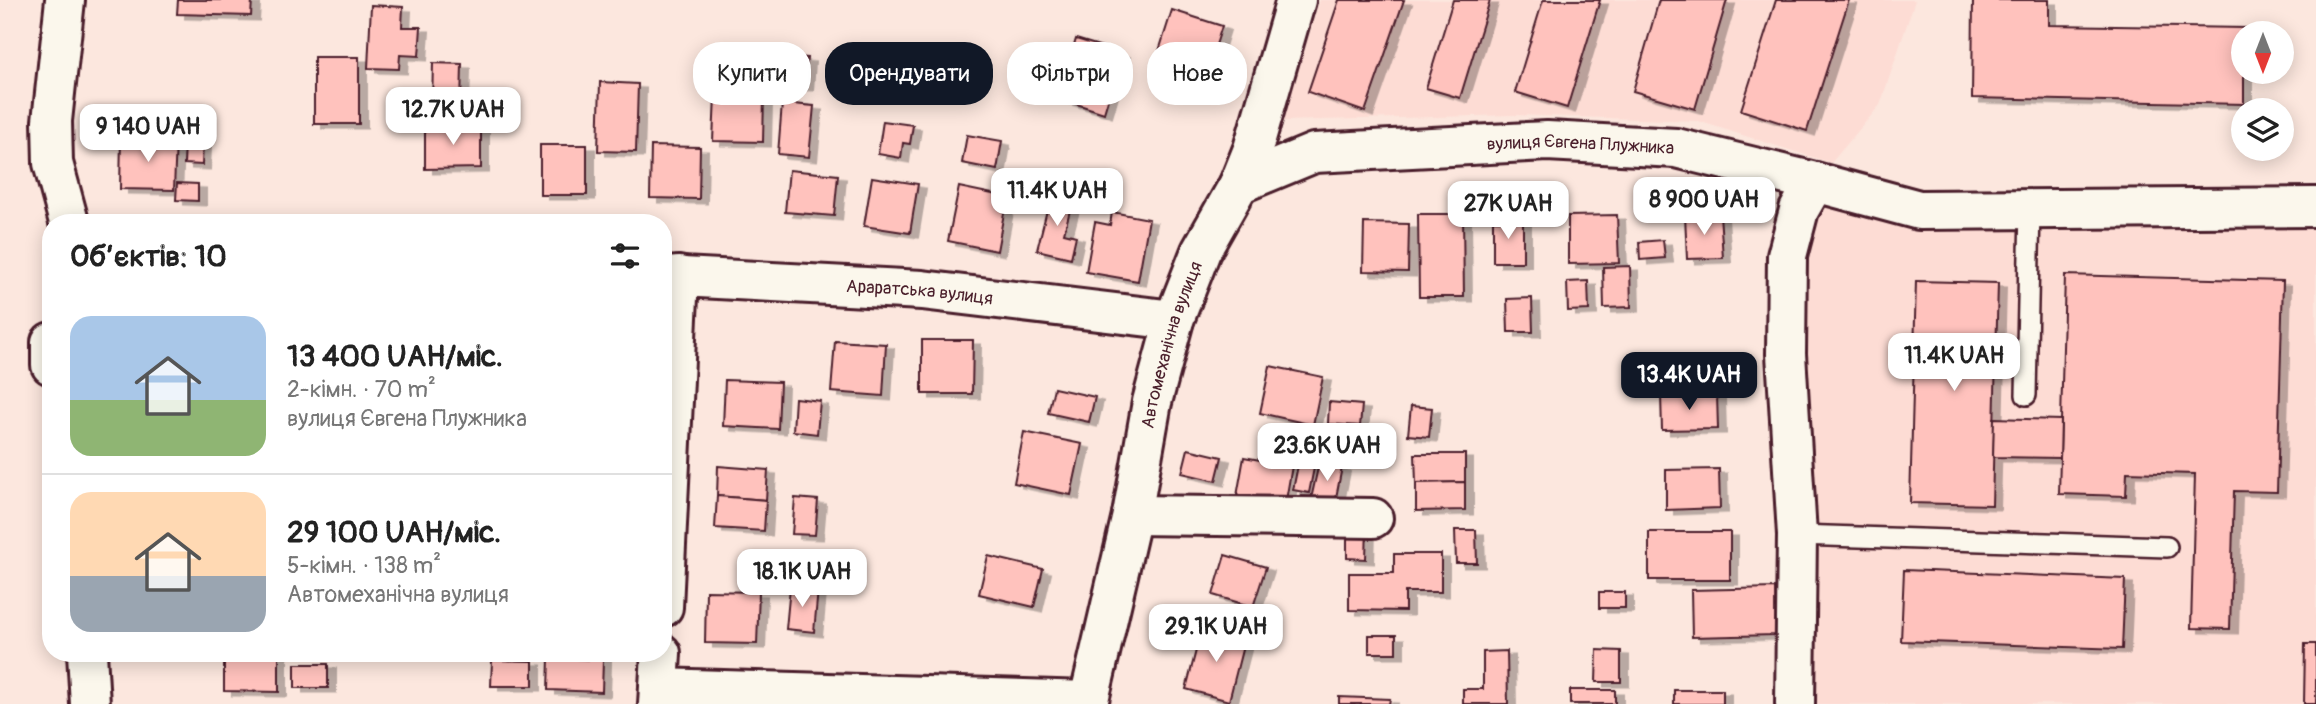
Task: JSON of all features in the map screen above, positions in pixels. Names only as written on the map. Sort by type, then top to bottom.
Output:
[{"type":"street","points":[[60,0],[52,121],[53,163],[67,214]]},
{"type":"street","name":"Автомеханічна вулиця","points":[[1089,703],[1132,515],[1152,402],[1174,320],[1201,251],[1239,184],[1253,149],[1296,0]]},
{"type":"street","name":"вулиця Євгена Плужника","points":[[1239,184],[1314,153],[1547,141],[1676,148],[1919,210],[2316,207]]},
{"type":"street","points":[[1795,704],[1797,535],[1786,354],[1787,256],[1799,210],[1815,182]]},
{"type":"street","name":"Араратська вулиця","points":[[672,276],[922,290],[1174,320]]},
{"type":"street","points":[[1132,515],[1373,518]]},
{"type":"street","points":[[88,662],[90,704]]},
{"type":"street","points":[[660,682],[1089,703]]},
{"type":"lane","points":[[2025,395],[2030,208]]},
{"type":"lane","points":[[1797,535],[2167,547]]},
{"type":"shaded area","points":[[1320,0],[1915,0],[1880,105],[1831,163],[1698,121],[1514,115],[1282,121]]},
{"type":"shaded area","points":[[1815,182],[1919,210],[2316,207],[2316,704],[1795,704],[1786,354]]},
{"type":"building","points":[[178,0],[252,0],[251,16],[177,14]]},
{"type":"building","points":[[1339,0],[1404,0],[1365,112],[1308,92]]},
{"type":"building","points":[[1453,0],[1490,0],[1460,98],[1426,88]]},
{"type":"building","points":[[1543,0],[1600,0],[1567,108],[1515,92]]},
{"type":"building","points":[[1659,0],[1727,0],[1695,109],[1633,91]]},
{"type":"building","points":[[1776,0],[1849,0],[1807,131],[1741,110]]},
{"type":"building","points":[[1973,0],[2049,0],[2049,25],[2231,28],[2231,84],[2244,84],[2244,98],[2231,98],[2231,104],[1972,98]]},
{"type":"building","points":[[371,5],[403,7],[402,27],[421,27],[419,56],[400,55],[399,69],[368,68]]},
{"type":"building","points":[[1172,10],[1222,26],[1217,42],[1162,42]]},
{"type":"building","points":[[314,57],[359,57],[359,124],[314,124]]},
{"type":"building","points":[[433,63],[462,64],[461,105],[432,104]]},
{"type":"building","points":[[600,82],[638,84],[636,152],[598,151]]},
{"type":"building","points":[[715,105],[764,105],[763,142],[713,141]]},
{"type":"building","points":[[782,105],[814,106],[809,157],[778,154]]},
{"type":"building","points":[[1079,105],[1106,105],[1104,113]]},
{"type":"building","points":[[883,121],[913,125],[910,144],[903,143],[901,158],[878,154]]},
{"type":"building","points":[[481,126],[481,168],[425,169],[425,127]]},
{"type":"building","points":[[967,135],[1002,141],[997,170],[962,163]]},
{"type":"building","points":[[121,137],[176,139],[174,190],[120,189]]},
{"type":"building","points":[[185,142],[203,143],[202,165],[184,164]]},
{"type":"building","points":[[540,145],[587,145],[587,195],[540,195]]},
{"type":"building","points":[[651,146],[700,147],[699,199],[650,198]]},
{"type":"building","points":[[789,170],[838,175],[834,216],[785,212]]},
{"type":"building","points":[[872,177],[918,184],[910,233],[864,226]]},
{"type":"building","points":[[177,183],[198,184],[198,201],[176,200]]},
{"type":"building","points":[[959,187],[1007,197],[997,251],[948,241]]},
{"type":"building","points":[[1051,194],[1073,199],[1064,233],[1076,236],[1071,258],[1037,250]]},
{"type":"building","points":[[1112,212],[1149,219],[1138,281],[1086,272],[1095,222],[1110,225]]},
{"type":"building","points":[[1418,214],[1463,214],[1464,297],[1419,297]]},
{"type":"building","points":[[1720,214],[1723,258],[1687,259],[1685,215]]},
{"type":"building","points":[[1617,215],[1619,263],[1568,264],[1568,216]]},
{"type":"building","points":[[1493,220],[1523,220],[1523,262],[1493,262]]},
{"type":"building","points":[[1364,223],[1409,224],[1408,272],[1363,271]]},
{"type":"building","points":[[1663,240],[1665,258],[1640,260],[1639,242]]},
{"type":"building","points":[[1630,266],[1631,307],[1604,308],[1603,267]]},
{"type":"building","points":[[2065,275],[2283,281],[2277,492],[2234,491],[2230,629],[2191,628],[2195,474],[2127,472],[2126,496],[2059,494]]},
{"type":"building","points":[[1588,281],[1589,310],[1568,311],[1567,282]]},
{"type":"building","points":[[1916,281],[1998,283],[1992,505],[1910,503]]},
{"type":"building","points":[[1532,298],[1533,332],[1508,332],[1507,299]]},
{"type":"building","points":[[922,340],[973,340],[972,394],[922,394]]},
{"type":"building","points":[[835,341],[886,344],[883,396],[831,392]]},
{"type":"building","points":[[1662,362],[1691,362],[1691,379],[1662,379]]},
{"type":"building","points":[[1270,366],[1323,377],[1313,425],[1260,413]]},
{"type":"building","points":[[725,380],[780,382],[778,429],[723,426]]},
{"type":"building","points":[[1054,388],[1095,397],[1089,422],[1048,413]]},
{"type":"building","points":[[1717,394],[1718,429],[1662,430],[1661,395]]},
{"type":"building","points":[[795,398],[820,401],[817,434],[793,431]]},
{"type":"building","points":[[1329,402],[1362,405],[1360,426],[1328,424]]},
{"type":"building","points":[[1411,406],[1432,408],[1429,437],[1408,435]]},
{"type":"building","points":[[1994,418],[2061,420],[2060,458],[1993,457]]},
{"type":"building","points":[[1024,432],[1082,444],[1071,495],[1014,483]]},
{"type":"building","points":[[1188,449],[1222,457],[1216,481],[1182,473]]},
{"type":"building","points":[[1415,454],[1465,454],[1465,482],[1416,483]]},
{"type":"building","points":[[1244,457],[1292,466],[1285,506],[1237,496]]},
{"type":"building","points":[[1299,460],[1315,463],[1309,493],[1293,490]]},
{"type":"building","points":[[1319,463],[1342,467],[1335,503],[1311,499]]},
{"type":"building","points":[[718,466],[768,470],[766,500],[717,496]]},
{"type":"building","points":[[1719,469],[1720,508],[1666,510],[1666,470]]},
{"type":"building","points":[[1465,482],[1465,510],[1416,511],[1416,483]]},
{"type":"building","points":[[717,496],[766,500],[764,531],[715,528]]},
{"type":"building","points":[[795,498],[818,500],[815,535],[792,534]]},
{"type":"building","points":[[1347,527],[1367,527],[1366,559],[1347,558]]},
{"type":"building","points":[[1455,530],[1476,530],[1477,563],[1456,563]]},
{"type":"building","points":[[1649,532],[1730,532],[1730,580],[1649,580]]},
{"type":"building","points":[[1394,554],[1441,554],[1441,592],[1405,592],[1405,611],[1349,610],[1349,573],[1394,573]]},
{"type":"building","points":[[1225,555],[1266,567],[1253,607],[1213,595]]},
{"type":"building","points":[[988,556],[1043,569],[1034,607],[979,594]]},
{"type":"building","points":[[1904,570],[2125,579],[2122,649],[1901,641]]},
{"type":"building","points":[[790,587],[818,589],[814,632],[786,629]]},
{"type":"building","points":[[1775,588],[1776,635],[1692,637],[1691,590]]},
{"type":"building","points":[[706,591],[759,592],[757,644],[705,643]]},
{"type":"building","points":[[1599,592],[1625,592],[1625,608],[1599,608]]},
{"type":"building","points":[[1202,627],[1245,638],[1229,701],[1186,689]]},
{"type":"building","points":[[1369,635],[1396,635],[1396,653],[1369,653]]},
{"type":"building","points":[[2305,644],[2316,644],[2316,704],[2304,704]]},
{"type":"building","points":[[1597,650],[1621,651],[1621,682],[1596,682]]},
{"type":"building","points":[[1507,651],[1508,704],[1463,704],[1463,689],[1483,689],[1483,652]]},
{"type":"building","points":[[224,662],[279,662],[279,692],[224,691]]},
{"type":"building","points":[[492,662],[533,662],[533,686],[491,686]]},
{"type":"building","points":[[549,662],[603,662],[602,692],[548,690]]},
{"type":"building","points":[[295,664],[328,664],[328,688],[295,688]]},
{"type":"building","points":[[1570,690],[1615,690],[1615,704],[1570,704]]},
{"type":"building","points":[[1674,690],[1723,690],[1723,704],[1674,704]]},
{"type":"building","points":[[1339,697],[1390,699],[1389,704],[1339,704]]}]
